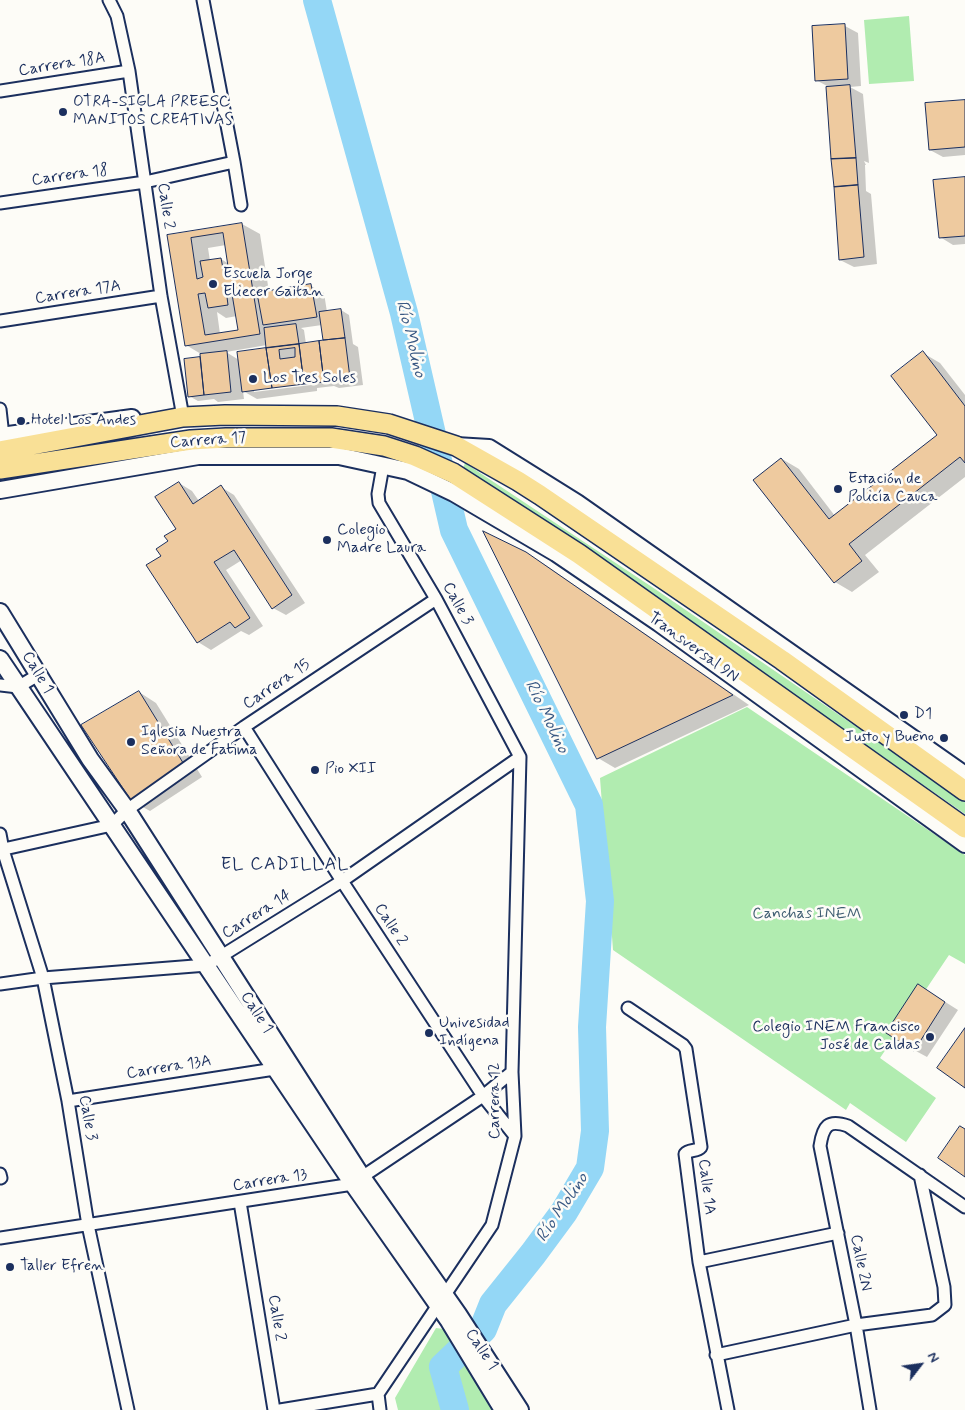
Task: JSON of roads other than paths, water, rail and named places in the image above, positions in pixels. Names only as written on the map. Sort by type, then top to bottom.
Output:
[{"type":"main road","name":"Carrera 17","points":[[1,441],[183,418],[225,415],[337,416],[389,424],[456,446]]},
{"type":"main road","name":"Carrera 17","points":[[0,469],[191,440],[226,438],[331,438],[384,446],[412,463]]},
{"type":"main road","points":[[456,446],[489,448],[578,503],[965,775]]},
{"type":"main road","points":[[456,446],[533,490],[782,660],[965,791]]},
{"type":"main road","name":"Carrera 17","points":[[3,494],[198,456],[339,456],[383,466],[412,463]]},
{"type":"main road","name":"Transversal 9N","points":[[412,463],[453,473],[579,554],[965,828]]},
{"type":"main road","name":"Transversal 9N","points":[[412,463],[454,493],[556,553],[659,623],[965,844]]},
{"type":"main road","points":[[643,600],[659,623]]},
{"type":"main road","name":"Calle 1","points":[[0,612],[90,759],[127,810],[213,961]]},
{"type":"main road","name":"Calle 1","points":[[0,659],[112,825],[213,961],[485,1368],[520,1410]]},
{"type":"main road","name":"Calle 1","points":[[485,1368],[503,1410]]},
{"type":"street","name":"Calle 2","points":[[108,0],[116,16],[129,71],[161,296],[183,418]]},
{"type":"street","points":[[203,0],[241,205]]},
{"type":"street","name":"Carrera 18A","points":[[0,91],[129,71]]},
{"type":"street","name":"Carrera 18","points":[[0,202],[145,182],[234,162]]},
{"type":"street","name":"Carrera 17A","points":[[0,322],[161,296]]},
{"type":"street","points":[[0,409],[1,441]]},
{"type":"street","name":"Calle 3","points":[[383,466],[378,494],[379,503],[436,599],[520,757]]},
{"type":"street","name":"Carrera 15","points":[[112,825],[127,810],[244,727],[436,599]]},
{"type":"street","points":[[0,685],[18,686],[38,675]]},
{"type":"street","name":"Calle 2","points":[[244,727],[342,882],[483,1096],[515,1136]]},
{"type":"street","name":"Carrera 14","points":[[0,984],[213,961],[342,882],[520,757]]},
{"type":"street","name":"Carrera 12","points":[[441,1300],[492,1226],[515,1136],[512,1072],[520,757]]},
{"type":"street","points":[[1,850],[112,825]]},
{"type":"street","name":"Calle 3","points":[[0,834],[1,850],[43,978],[68,1101],[88,1225],[128,1410]]},
{"type":"street","name":"Calle 1A","points":[[628,1008],[683,1045],[686,1049],[701,1147],[698,1150],[688,1151],[685,1154],[700,1262],[716,1355],[728,1410]]},
{"type":"street","name":"Carrera 13A","points":[[68,1101],[283,1067]]},
{"type":"street","name":"Carrera 13","points":[[0,1238],[240,1202],[358,1180],[483,1096],[512,1072]]},
{"type":"street","name":"Calle 2N","points":[[870,1410],[856,1325],[820,1146],[822,1133],[828,1124],[837,1122],[848,1126],[920,1175]]},
{"type":"street","points":[[920,1175],[965,1207]]},
{"type":"street","points":[[716,1355],[856,1325],[932,1315],[944,1305],[944,1287],[920,1175]]},
{"type":"street","name":"Calle 2","points":[[240,1202],[274,1410]]},
{"type":"street","points":[[700,1262],[838,1233]]},
{"type":"street","points":[[380,1410],[378,1394],[441,1300]]},
{"type":"street","points":[[280,1410],[378,1394]]},
{"type":"waterway","name":"Río Molino","points":[[317,0],[404,313],[454,530],[589,805],[600,901],[592,1027],[595,1131],[590,1168],[564,1212],[493,1304],[483,1329],[443,1367],[455,1410]]},
{"type":"place","name":"OTRA-SIGLA PREESC MANITOS CREATIVAS","points":[[63,112]]},
{"type":"place","name":"Escuela Jorge Eliecer Gaitan","points":[[213,284]]},
{"type":"place","name":"Los Tres Soles","points":[[253,379]]},
{"type":"place","name":"Hotel Los Andes","points":[[21,421]]},
{"type":"place","name":"Estación de Policía Cauca","points":[[838,489]]},
{"type":"place","name":"Colegio Madre Laura","points":[[327,540]]},
{"type":"place","name":"D1","points":[[904,715]]},
{"type":"place","name":"Justo y Bueno","points":[[944,738]]},
{"type":"place","name":"Iglesia Nuestra Señora de Fatima","points":[[131,742]]},
{"type":"place","name":"Pio XII","points":[[315,770]]},
{"type":"place","name":"Univesidad Indígena","points":[[429,1033]]},
{"type":"place","name":"Colegio INEM Francisco José de Caldas","points":[[930,1037]]},
{"type":"place","name":"Taller Efren","points":[[10,1267]]},
{"type":"district","name":"EL CADILLAL","points":[[285,865]]},
{"type":"park label","name":"Canchas INEM","points":[[807,915]]}]
